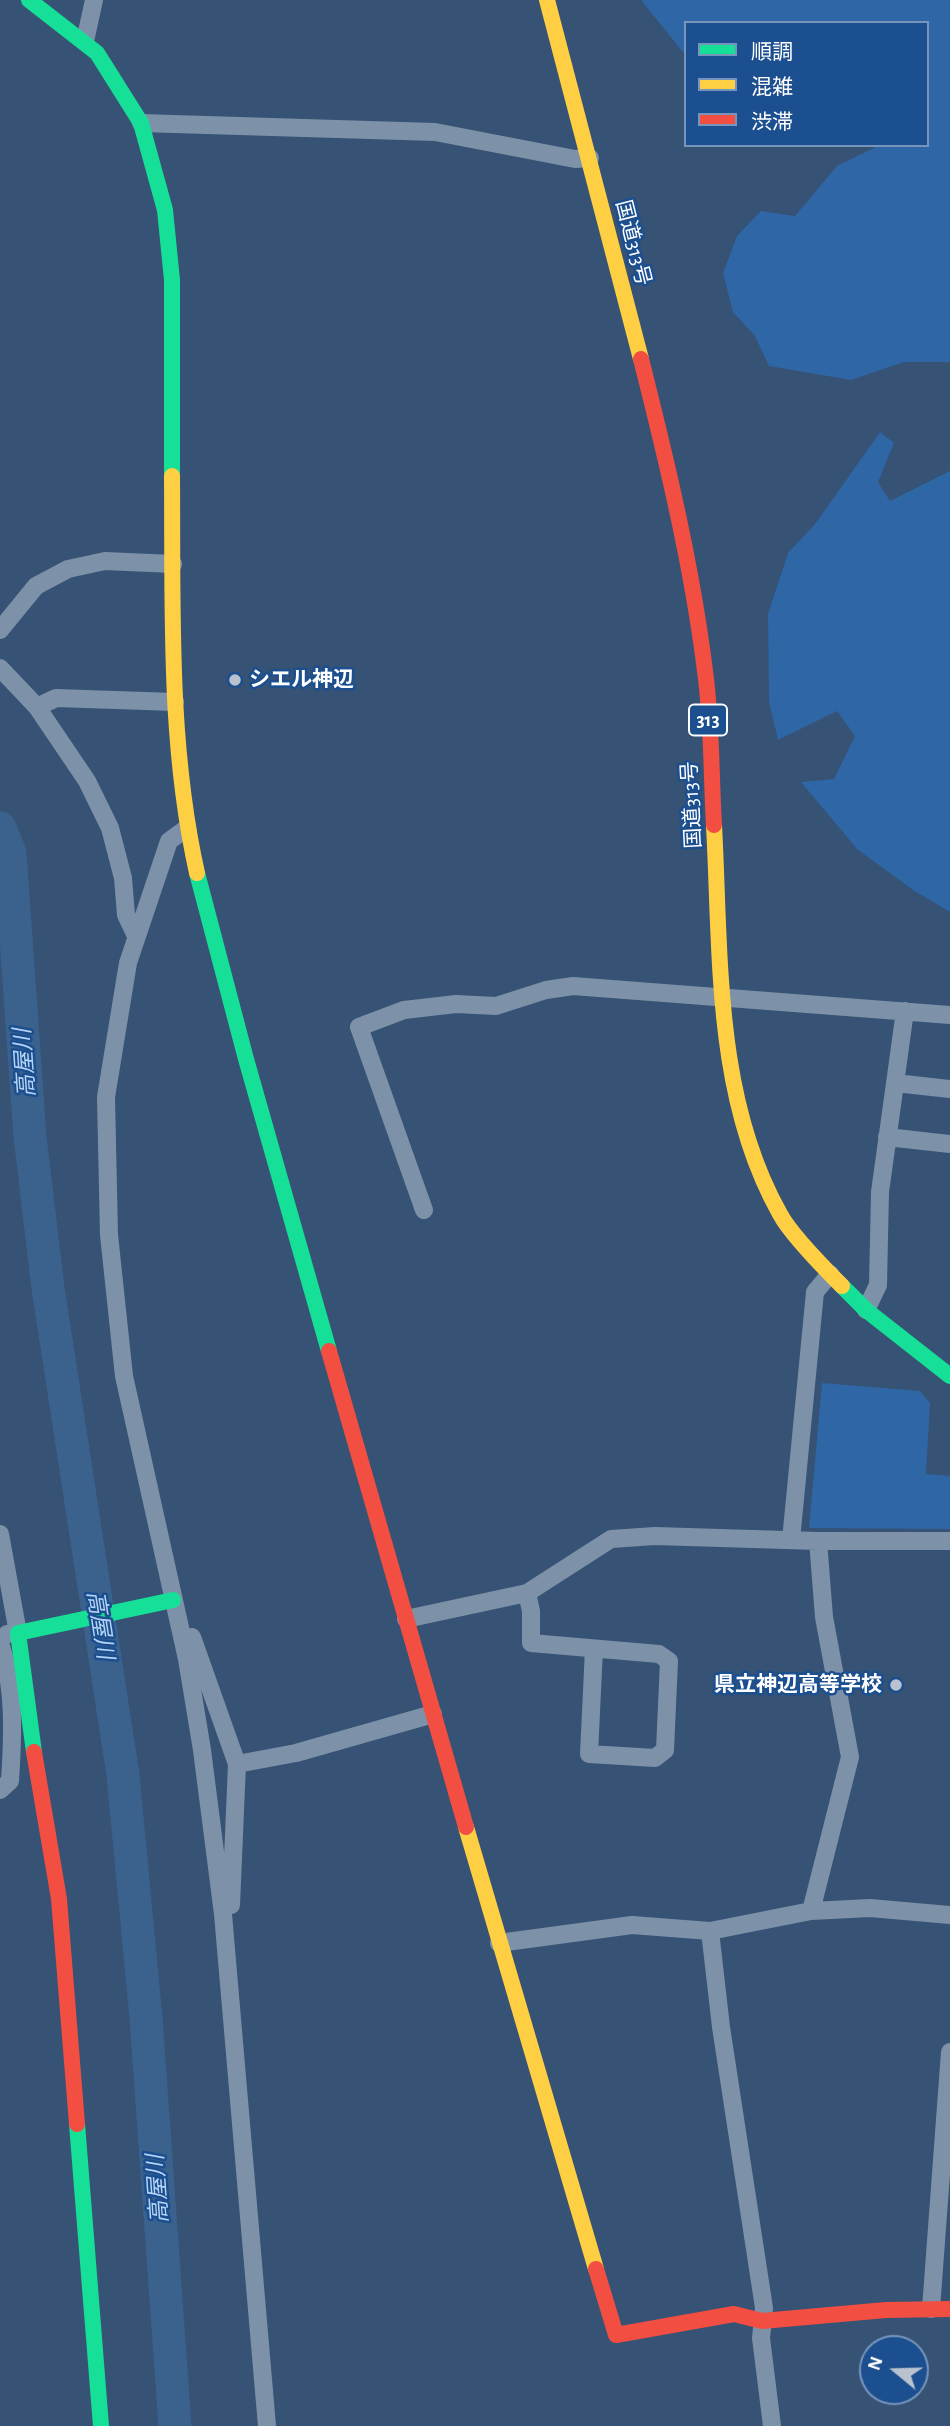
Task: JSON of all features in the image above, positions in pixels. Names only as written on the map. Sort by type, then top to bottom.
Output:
[{"type":"main road","points":[[29,0],[97,53],[141,123],[165,210],[172,280],[175,702],[187,828],[203,900],[246,1059],[499,1943],[616,2335],[734,2315],[762,2321],[886,2310],[950,2309]]},
{"type":"main road","name":"国道313号","points":[[547,0],[590,158],[684,539],[706,676],[728,1050],[736,1096],[754,1161],[781,1217],[830,1274],[866,1310],[950,1376]]},
{"type":"main road","points":[[101,2426],[59,1899],[32,1739],[9,1634],[175,1608]]},
{"type":"street","points":[[85,41],[94,0]]},
{"type":"street","points":[[141,123],[435,132],[575,159],[590,158]]},
{"type":"street","points":[[0,630],[36,586],[68,569],[105,561],[173,564]]},
{"type":"street","points":[[0,668],[37,707],[87,781],[110,828],[123,878],[126,915],[136,936]]},
{"type":"street","points":[[37,707],[56,698],[175,702]]},
{"type":"street","points":[[187,828],[169,841],[128,963],[106,1097],[109,1234],[124,1376],[187,1659],[202,1750],[223,1914],[267,2426]]},
{"type":"street","points":[[424,1210],[359,1027],[404,1010],[456,1004],[496,1006],[546,990],[573,986],[950,1015]]},
{"type":"street","points":[[866,1310],[878,1284],[880,1192],[905,1011]]},
{"type":"street","points":[[895,1083],[950,1089]]},
{"type":"street","points":[[887,1137],[950,1144]]},
{"type":"street","points":[[792,1540],[815,1292],[830,1274]]},
{"type":"street","points":[[0,1534],[9,1634]]},
{"type":"street","points":[[406,1619],[527,1592],[611,1539],[655,1536],[818,1541],[950,1541]]},
{"type":"street","points":[[811,1911],[850,1757],[824,1617],[818,1541]]},
{"type":"street","points":[[527,1592],[531,1611],[531,1643],[659,1654],[669,1661],[665,1750],[655,1758],[589,1754],[594,1649]]},
{"type":"street","points":[[175,1608],[186,1620],[237,1765],[231,1907],[223,1914]]},
{"type":"street","points":[[0,1643],[10,1686],[12,1756],[9,1781],[0,1790]]},
{"type":"street","points":[[237,1765],[296,1753],[433,1714]]},
{"type":"street","points":[[499,1943],[632,1925],[710,1931],[811,1911],[870,1908],[950,1914]]},
{"type":"street","points":[[710,1931],[720,2027],[764,2308],[761,2338],[772,2426]]},
{"type":"street","points":[[931,2309],[950,2052]]},
{"type":"shaded area","points":[[641,0],[950,0],[950,362],[904,362],[851,380],[769,366],[755,336],[733,312],[723,273],[737,236],[761,211],[795,216],[837,166],[876,147],[929,147],[929,21],[684,21],[684,54]]},
{"type":"shaded area","points":[[880,432],[894,443],[878,482],[890,501],[950,471],[950,912],[913,890],[857,849],[801,782],[834,779],[855,736],[837,711],[778,740],[769,702],[768,614],[788,553],[816,523]]},
{"type":"shaded area","points":[[822,1383],[920,1391],[930,1403],[926,1474],[950,1476],[950,1529],[809,1528]]},
{"type":"waterway","name":"高屋川","points":[[0,828],[10,853],[30,1137],[48,1288],[123,1775],[146,2018],[175,2426]]},
{"type":"traffic: fast","points":[[29,0],[97,53],[141,123],[165,210],[172,280],[172,476]]},
{"type":"traffic: fast","points":[[197,873],[246,1059],[329,1351]]},
{"type":"traffic: fast","points":[[842,1286],[866,1310],[950,1376]]},
{"type":"traffic: fast","points":[[34,1752],[18,1633],[173,1600]]},
{"type":"traffic: fast","points":[[77,2124],[101,2426]]},
{"type":"traffic: slow","points":[[547,0],[641,359]]},
{"type":"traffic: slow","points":[[172,476],[177,725],[181,775],[197,873]]},
{"type":"traffic: slow","points":[[714,825],[725,1024],[732,1074],[743,1122],[759,1169],[780,1214],[800,1242],[842,1286]]},
{"type":"traffic: slow","points":[[466,1827],[596,2269]]},
{"type":"traffic: jam","points":[[641,359],[678,514],[700,632],[709,709],[714,825]]},
{"type":"traffic: jam","points":[[329,1351],[466,1827]]},
{"type":"traffic: jam","points":[[34,1752],[59,1899],[77,2124]]},
{"type":"traffic: jam","points":[[596,2269],[616,2335],[734,2314],[762,2321],[886,2310],[950,2309]]},
{"type":"place","name":"シエル神辺","points":[[235,680]]},
{"type":"place","name":"県立神辺高等学校","points":[[896,1685]]}]
